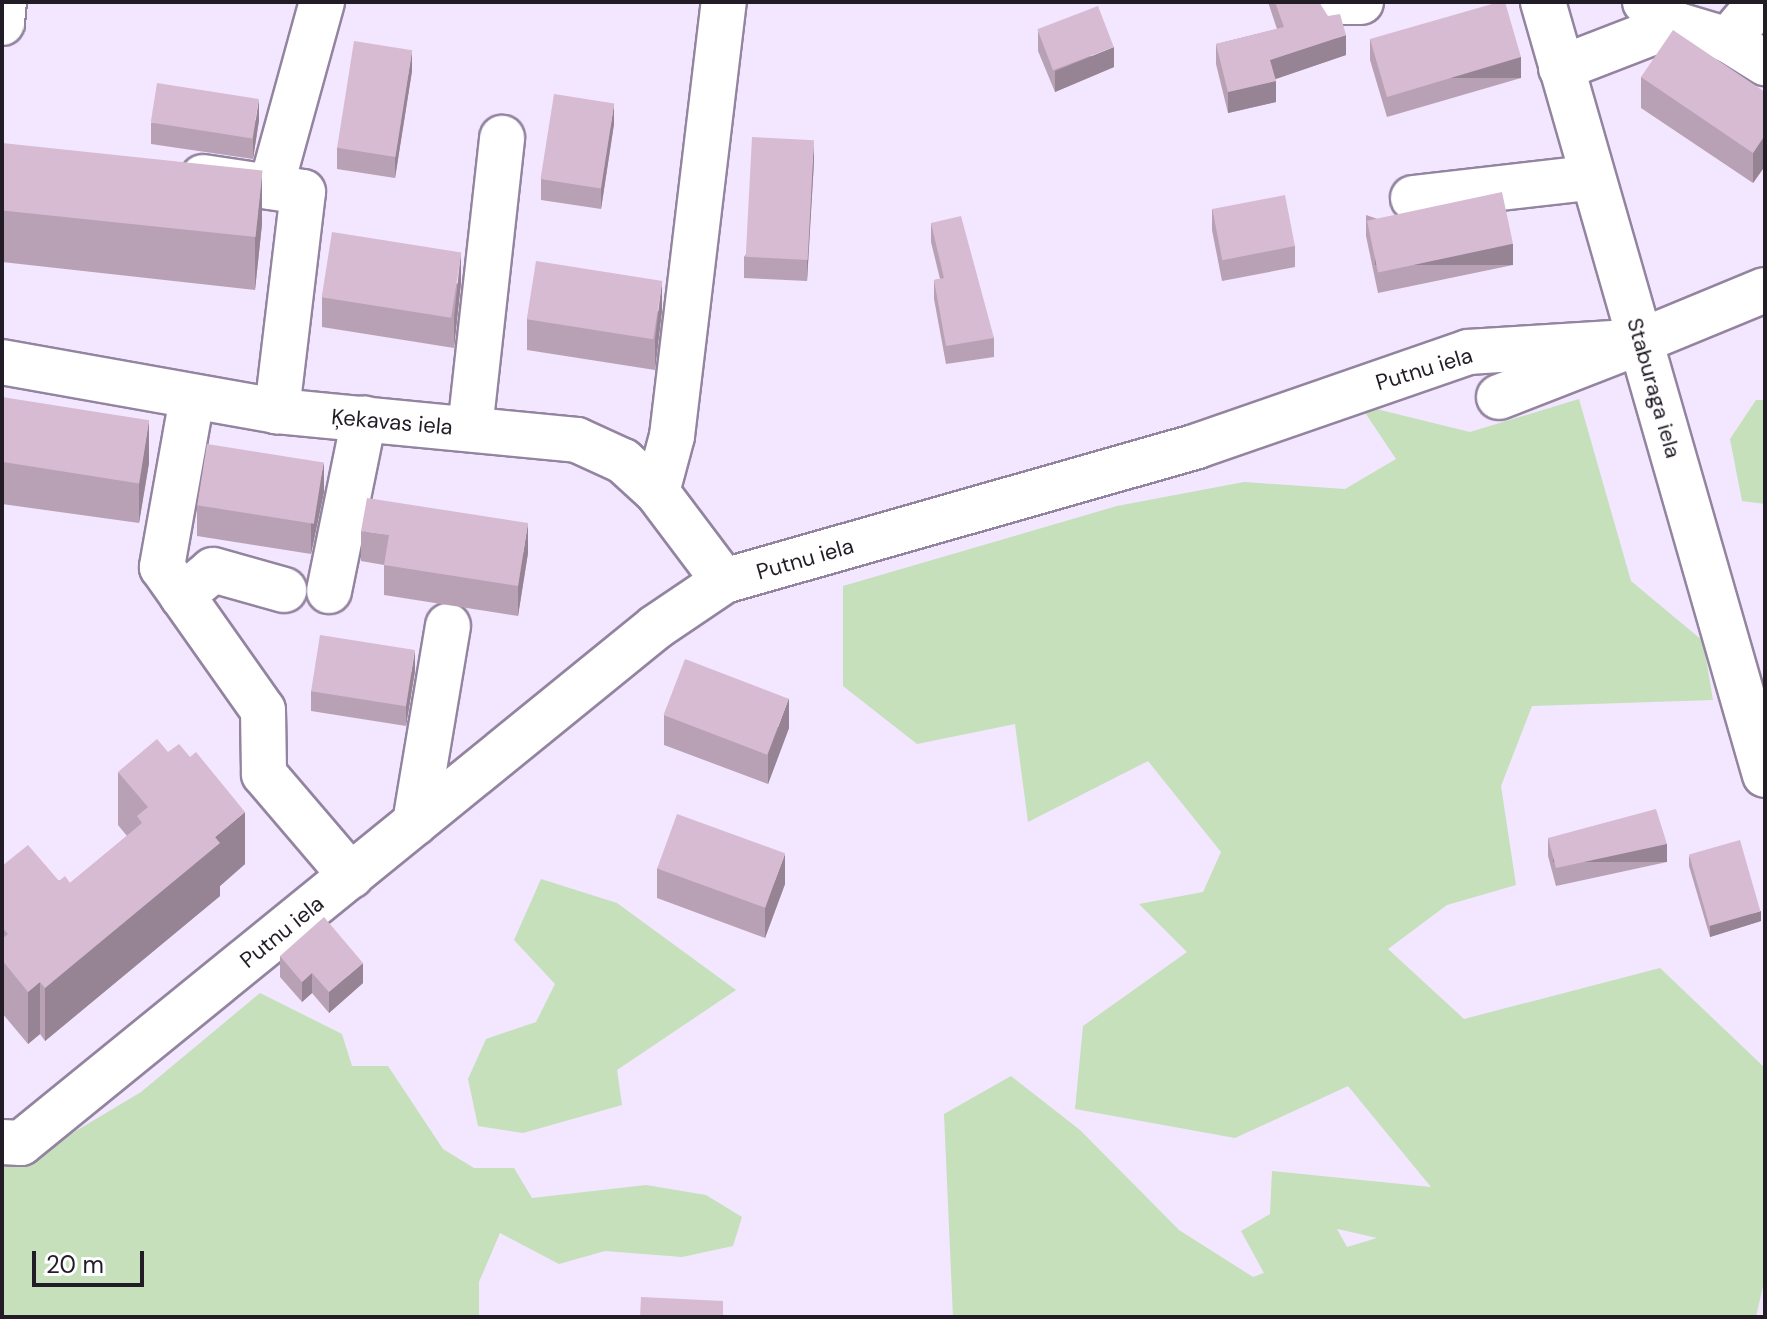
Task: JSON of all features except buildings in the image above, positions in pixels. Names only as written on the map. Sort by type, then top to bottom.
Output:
[{"type":"street","points":[[2,23],[4,2]]},
{"type":"street","points":[[271,187],[322,2]]},
{"type":"street","points":[[657,492],[672,436],[724,2]]},
{"type":"street","points":[[1335,2],[1361,2]]},
{"type":"street","name":"Staburaga iela","points":[[1543,2],[1589,178],[1641,341],[1765,775]]},
{"type":"street","points":[[1728,40],[1760,2]]},
{"type":"street","points":[[1561,68],[1660,13],[1728,40],[1765,63]]},
{"type":"street","points":[[470,429],[502,138]]},
{"type":"street","points":[[167,172],[303,192],[277,411]]},
{"type":"street","points":[[1413,198],[1589,178]]},
{"type":"street","name":"Putnu iela","points":[[2,1142],[21,1143],[656,627],[724,581],[1197,446],[1468,352],[1641,341],[1765,290]]},
{"type":"street","points":[[1499,397],[1641,341]]},
{"type":"street","name":"Ķekavas iela","points":[[4,371],[277,411],[577,440],[623,461],[657,492],[724,581]]},
{"type":"street","points":[[192,398],[162,567],[263,710],[264,774],[351,876]]},
{"type":"street","points":[[329,591],[364,419]]},
{"type":"street","points":[[182,596],[213,570],[284,590]]},
{"type":"street","points":[[415,823],[448,626]]},
{"type":"green space","points":[[1579,399],[1631,581],[1703,641],[1713,700],[1532,706],[1501,786],[1516,885],[1447,905],[1388,949],[1464,1019],[1660,968],[1765,1068],[1765,1277],[1756,1317],[953,1317],[944,1114],[1011,1076],[1080,1130],[1179,1230],[1253,1277],[1264,1273],[1241,1231],[1270,1214],[1272,1171],[1431,1187],[1348,1086],[1235,1138],[1075,1109],[1083,1026],[1187,952],[1139,904],[1203,892],[1221,852],[1148,761],[1028,822],[1015,724],[917,744],[843,686],[843,586],[1117,506],[1244,482],[1345,489],[1396,459],[1360,405],[1470,432]],"holes":[[[1337,1229],[1377,1238],[1347,1247]]]},
{"type":"green space","points":[[1756,400],[1765,400],[1765,504],[1742,501],[1730,439]]},
{"type":"green space","points":[[541,879],[617,903],[736,990],[617,1070],[622,1105],[523,1133],[478,1126],[468,1079],[486,1039],[536,1022],[555,984],[514,940]]},
{"type":"green space","points":[[260,993],[342,1034],[352,1066],[388,1066],[443,1149],[474,1168],[514,1168],[532,1198],[646,1185],[706,1195],[742,1217],[733,1246],[682,1257],[605,1251],[559,1264],[500,1233],[479,1282],[479,1317],[2,1317],[2,1165],[29,1159],[141,1092]]}]
